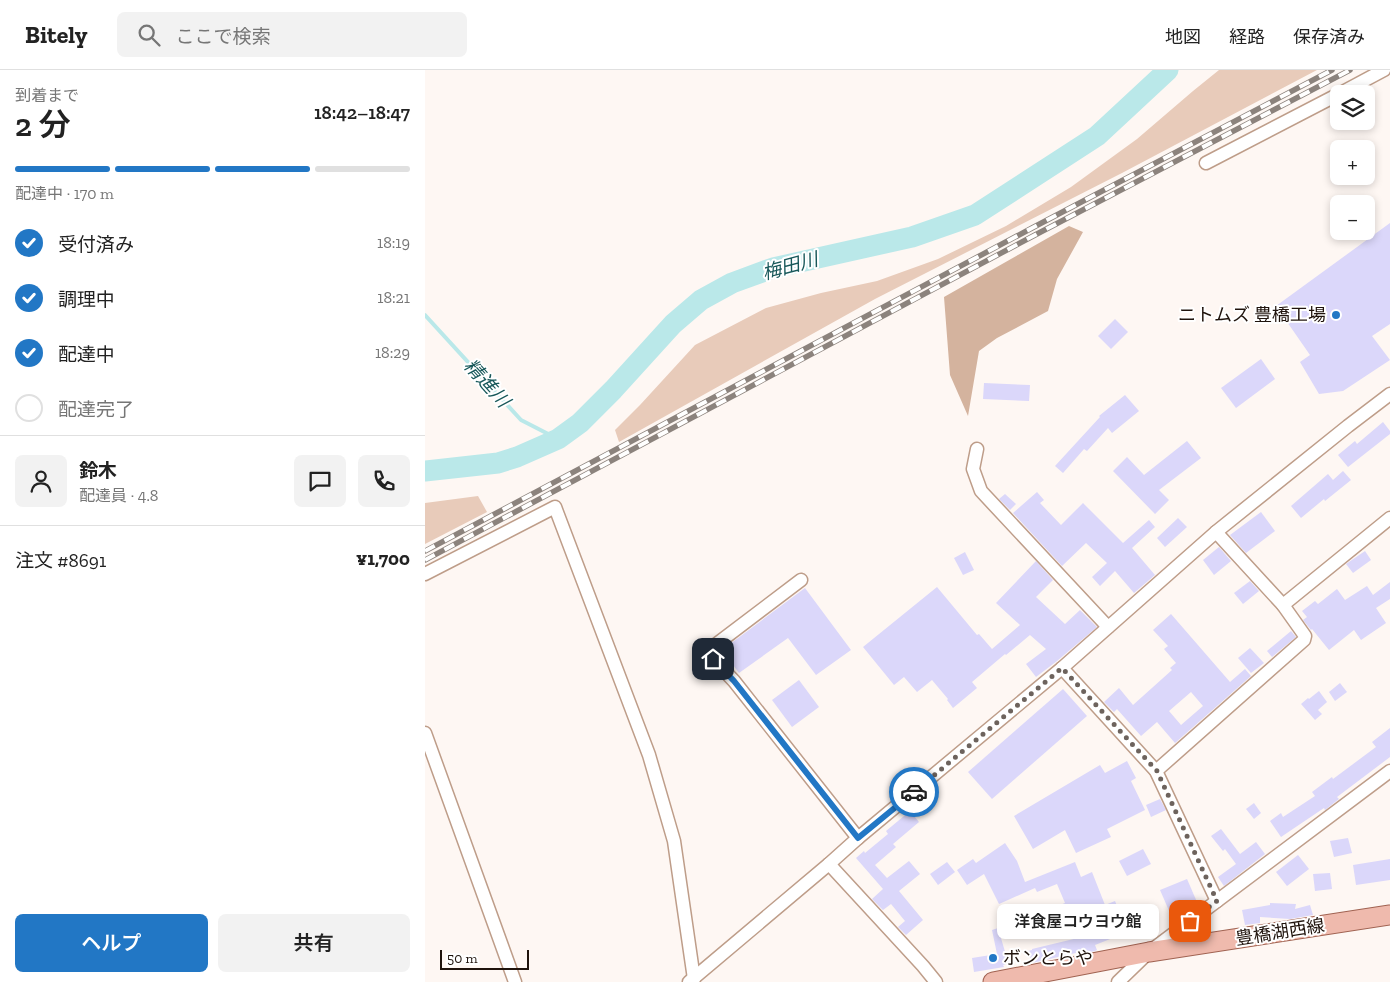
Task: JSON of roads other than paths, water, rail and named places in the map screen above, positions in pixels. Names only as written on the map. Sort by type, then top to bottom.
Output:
[{"type":"main road","name":"豊橋湖西線","points":[[993,982],[1149,952],[1390,914]]},
{"type":"street","points":[[1356,85],[1384,70]]},
{"type":"street","points":[[1206,163],[1330,99]]},
{"type":"street","points":[[691,980],[1062,668],[1216,532],[1390,394]]},
{"type":"street","points":[[977,449],[973,469],[981,491],[1108,627]]},
{"type":"street","points":[[425,574],[555,507],[652,765],[674,841],[691,980]]},
{"type":"street","points":[[1283,605],[1390,518]]},
{"type":"street","points":[[1157,771],[1304,640],[1305,636],[1283,605],[1216,532]]},
{"type":"street","points":[[801,580],[710,649],[713,659],[734,681],[858,838]]},
{"type":"street","points":[[1062,668],[1157,771],[1217,901]]},
{"type":"street","points":[[425,733],[515,982]]},
{"type":"street","points":[[1118,982],[1149,952],[1390,772]]},
{"type":"street","points":[[829,864],[936,982]]},
{"type":"waterway","name":"梅田川","points":[[425,471],[498,463],[558,439],[580,423],[673,324],[701,300],[732,283],[773,268],[912,237],[975,215],[1097,136],[1168,70]]},
{"type":"waterway","name":"精進川","points":[[425,315],[521,420],[558,439]]},
{"type":"railway","points":[[425,551],[1332,70]]},
{"type":"railway","points":[[425,560],[1035,235],[1350,70]]},
{"type":"place","name":"ニトムズ 豊橋工場","points":[[1336,315]]},
{"type":"place","name":"洋食屋コウヨウ館","points":[[1190,921]]},
{"type":"place","name":"ボンとらや","points":[[993,958]]}]
